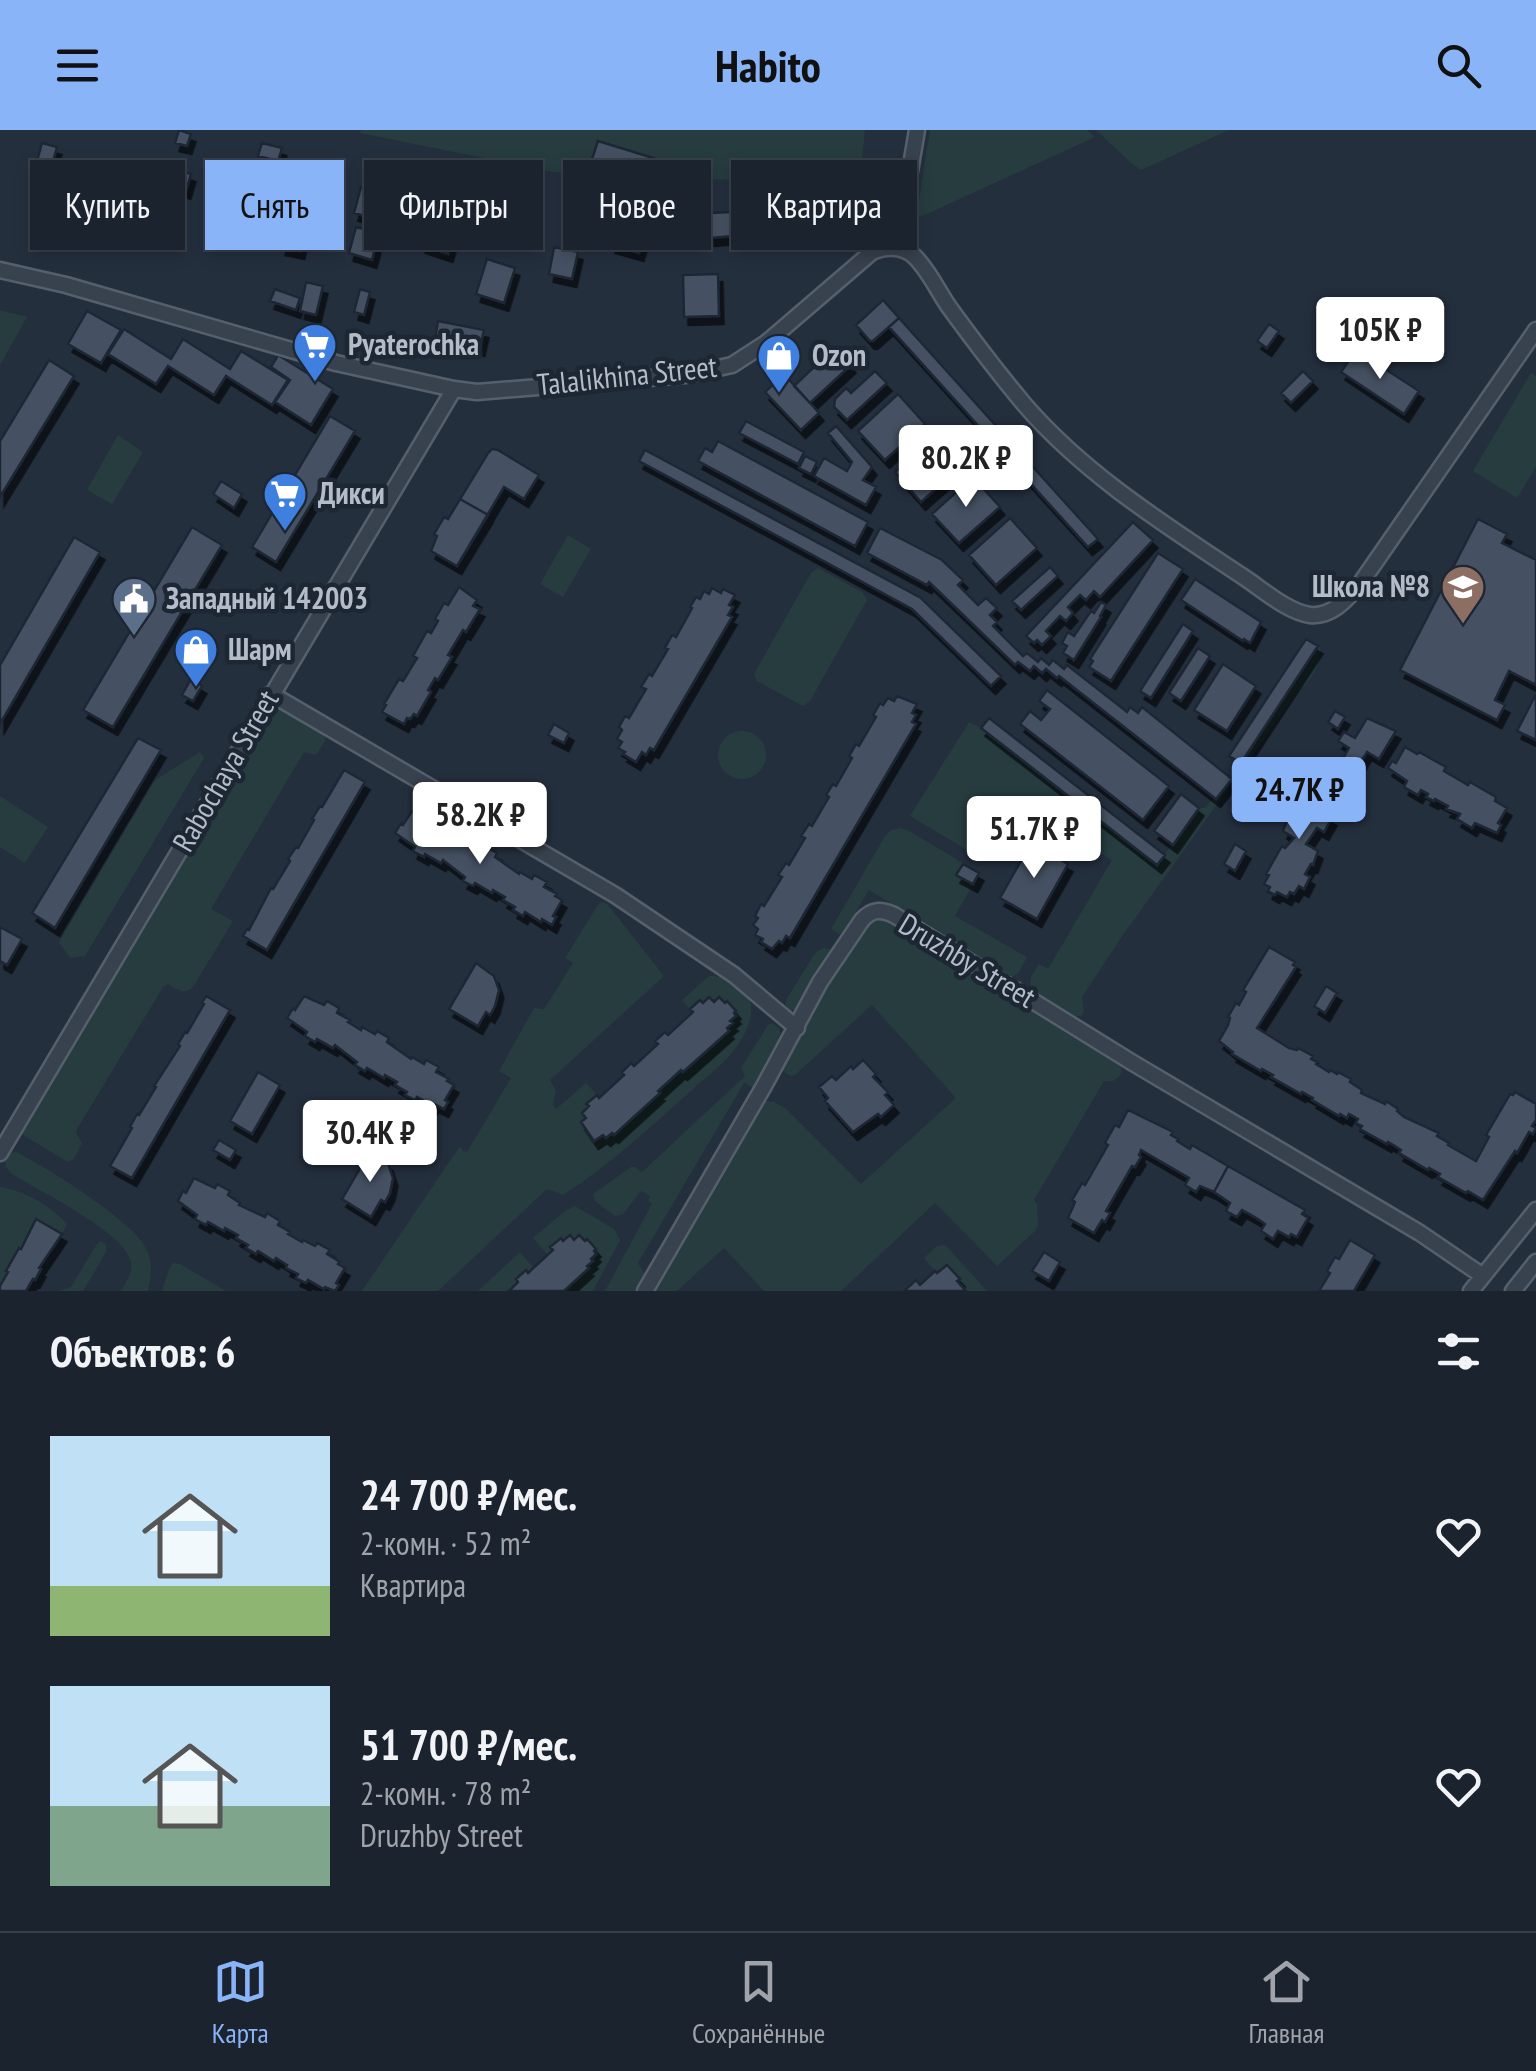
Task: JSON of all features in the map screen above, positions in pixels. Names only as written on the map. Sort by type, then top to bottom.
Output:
[{"type":"street","points":[[911,160],[916,130]]},
{"type":"street","name":"Talalikhina Street","points":[[0,270],[336,363],[454,389],[486,391],[686,375],[724,367],[766,344],[868,255],[879,250]]},
{"type":"street","points":[[901,250],[915,257],[997,370],[1069,450],[1211,555],[1306,614],[1330,611],[1360,584],[1536,330]]},
{"type":"street","name":"Rabochaya Street","points":[[0,1154],[454,389]]},
{"type":"street","points":[[271,694],[615,895],[734,975],[797,1028]]},
{"type":"street","name":"Druzhby Street","points":[[645,1291],[820,982],[860,923],[878,910],[888,912],[1440,1246],[1483,1276]]},
{"type":"street","points":[[1470,1291],[1536,1210]]},
{"type":"street","points":[[1513,1291],[1536,1262]]},
{"type":"green space","points":[[865,130],[862,160],[731,160],[731,180],[711,180],[711,160],[563,160],[563,173],[553,172],[543,170],[543,160],[494,160],[360,133]]},
{"type":"green space","points":[[930,130],[1087,130],[1095,137],[917,219]]},
{"type":"green space","points":[[1096,130],[1229,130],[1141,170]]},
{"type":"green space","points":[[0,310],[27,317],[0,365]]},
{"type":"green space","points":[[1531,373],[1536,376],[1536,467],[1517,498],[1473,471]]},
{"type":"green space","points":[[118,435],[143,452],[112,504],[87,490]]},
{"type":"green space","points":[[568,535],[591,549],[563,597],[540,584]]},
{"type":"green space","points":[[818,568],[862,592],[867,600],[810,701],[803,706],[757,681],[754,674],[811,573]]},
{"type":"green space","points":[[1320,646],[1311,678],[1123,935],[1082,997],[1081,1016],[1030,988],[1039,964],[1048,969],[1112,860],[1018,805],[986,861],[910,816],[969,722],[1157,865],[1199,808],[1217,798],[1232,779]]},
{"type":"green space","points":[[281,707],[321,730],[325,741],[316,755],[304,752],[211,909],[233,921],[193,987],[184,991],[168,984],[163,987],[77,1129],[82,1143],[74,1159],[68,1162],[21,1134],[265,716]]},
{"type":"green space","points":[[742,731],[759,738],[766,755],[759,772],[742,779],[725,772],[718,755],[725,738]]},
{"type":"green space","points":[[200,752],[204,758],[85,956],[70,958],[59,942],[155,780]]},
{"type":"green space","points":[[0,796],[48,827],[25,863],[0,847]]},
{"type":"green space","points":[[901,828],[963,863],[957,875],[973,884],[955,916],[1027,957],[1018,974],[1011,977],[869,890],[843,933],[831,929],[885,836]]},
{"type":"green space","points":[[603,902],[664,976],[550,1080],[556,1091],[556,1109],[586,1083],[597,1095],[582,1113],[586,1118],[581,1122],[585,1131],[594,1141],[615,1134],[681,1070],[729,1031],[736,1011],[727,1002],[719,997],[714,1002],[709,997],[690,1009],[682,1000],[709,976],[727,979],[748,997],[750,1020],[740,1042],[721,1065],[613,1159],[563,1195],[547,1189],[438,1291],[362,1291],[460,1146],[467,1152],[511,1078],[499,1071],[534,1008],[544,1009],[573,963],[565,958]]},
{"type":"green space","points":[[881,918],[1120,1066],[1119,1077],[1104,1081],[1034,1200],[1038,1226],[1035,1231],[997,1266],[935,1203],[841,1291],[764,1291],[724,1248],[677,1291],[654,1291],[765,1101],[785,1108],[861,1184],[956,1098],[872,1005],[795,1075],[782,1070],[829,984],[867,926]]},
{"type":"green space","points":[[823,948],[830,952],[796,1010],[790,1010],[786,1000],[815,953]]},
{"type":"green space","points":[[772,1023],[780,1029],[781,1040],[754,1088],[744,1083],[638,1263],[645,1275],[635,1291],[605,1291],[652,1204],[648,1201],[650,1196],[641,1191],[623,1214],[615,1216],[595,1201],[593,1194],[631,1167],[642,1172],[745,1076],[741,1068]]},
{"type":"green space","points":[[16,1152],[85,1194],[135,1234],[150,1261],[148,1291],[121,1291],[131,1270],[125,1250],[97,1225],[11,1173],[5,1160]]},
{"type":"green space","points":[[0,1187],[36,1200],[67,1224],[62,1234],[36,1219],[0,1286]]},
{"type":"green space","points":[[575,1206],[614,1229],[620,1240],[593,1291],[564,1291],[589,1269],[596,1249],[579,1235],[574,1240],[570,1235],[563,1241],[560,1238],[548,1255],[533,1238]]},
{"type":"green space","points":[[101,1241],[106,1252],[83,1291],[59,1291],[71,1287]]},
{"type":"green space","points":[[944,1245],[987,1291],[966,1291],[948,1265],[937,1273],[924,1258]]},
{"type":"green space","points":[[520,1252],[534,1268],[528,1273],[525,1270],[509,1291],[478,1291]]},
{"type":"green space","points":[[173,1263],[180,1264],[226,1291],[162,1291]]},
{"type":"building","points":[[179,130],[191,134],[187,146],[175,143]]},
{"type":"building","points":[[598,141],[660,160],[595,160],[592,159]]},
{"type":"building","points":[[42,143],[57,147],[53,160],[37,160]]},
{"type":"building","points":[[262,143],[282,148],[278,160],[258,156]]},
{"type":"building","points":[[185,172],[191,174],[185,191]]},
{"type":"building","points":[[361,187],[364,188],[364,216],[354,213]]},
{"type":"building","points":[[731,212],[731,236],[711,238],[711,213]]},
{"type":"building","points":[[356,227],[364,229],[364,250],[375,250],[372,260],[349,253]]},
{"type":"building","points":[[554,247],[578,252],[572,279],[549,274]]},
{"type":"building","points":[[487,259],[515,268],[504,303],[476,294]]},
{"type":"building","points":[[718,274],[719,316],[684,317],[683,275]]},
{"type":"building","points":[[306,282],[323,286],[316,315],[300,311]]},
{"type":"building","points":[[275,289],[300,298],[296,310],[270,301]]},
{"type":"building","points":[[360,289],[370,292],[364,315],[354,312]]},
{"type":"building","points":[[883,300],[899,318],[870,341],[856,325]]},
{"type":"building","points":[[87,311],[121,330],[101,363],[68,344]]},
{"type":"building","points":[[899,318],[1098,539],[1088,547],[889,327]]},
{"type":"building","points":[[438,321],[484,330],[480,348],[435,339]]},
{"type":"building","points":[[1269,324],[1279,331],[1267,348],[1257,341]]},
{"type":"building","points":[[124,329],[171,359],[183,339],[230,369],[241,351],[288,380],[272,405],[226,376],[214,395],[168,366],[156,384],[108,354]]},
{"type":"building","points":[[834,348],[851,365],[810,403],[794,386]]},
{"type":"building","points":[[1356,350],[1419,391],[1404,414],[1341,372]]},
{"type":"building","points":[[278,355],[333,389],[311,425],[275,402],[290,380],[271,367]]},
{"type":"building","points":[[49,360],[74,376],[0,497],[0,441]]},
{"type":"building","points":[[875,371],[887,383],[847,420],[834,407],[835,399],[846,388],[851,393]]},
{"type":"building","points":[[1303,371],[1313,381],[1291,403],[1281,393]]},
{"type":"building","points":[[784,374],[819,413],[801,430],[765,392]]},
{"type":"building","points":[[898,394],[925,424],[885,460],[858,431]]},
{"type":"building","points":[[330,416],[355,431],[276,562],[252,547]]},
{"type":"building","points":[[746,421],[804,452],[798,464],[739,433]]},
{"type":"building","points":[[836,426],[872,467],[863,480],[876,487],[866,505],[814,476],[824,458],[847,471],[852,462],[828,433]]},
{"type":"building","points":[[935,436],[962,466],[921,502],[895,472]]},
{"type":"building","points":[[718,441],[868,522],[855,546],[698,461],[705,448],[712,452]]},
{"type":"building","points":[[492,449],[539,475],[524,499],[504,487],[457,566],[431,551],[437,536],[434,534],[444,517],[448,519]]},
{"type":"building","points":[[645,450],[921,598],[1001,676],[991,686],[912,609],[639,461]]},
{"type":"building","points":[[805,456],[817,462],[811,474],[799,468]]},
{"type":"building","points":[[973,477],[1000,507],[959,543],[932,514]]},
{"type":"building","points":[[221,481],[242,494],[234,508],[213,494]]},
{"type":"building","points":[[460,499],[488,515],[457,566],[431,551],[437,536],[434,534]]},
{"type":"building","points":[[1010,518],[1037,548],[996,585],[969,555]]},
{"type":"building","points":[[1478,519],[1507,534],[1502,543],[1536,560],[1536,685],[1509,671],[1495,700],[1505,705],[1497,720],[1400,670]]},
{"type":"building","points":[[1133,522],[1153,540],[1100,597],[1094,591],[1086,600],[1080,595],[1068,607],[1073,613],[1066,621],[1060,616],[1046,631],[1051,636],[1042,645],[1026,636]]},
{"type":"building","points":[[192,527],[222,545],[113,727],[83,710]]},
{"type":"building","points":[[880,528],[942,560],[963,580],[958,585],[978,605],[986,598],[997,608],[990,615],[997,622],[993,626],[1023,656],[1027,653],[1049,665],[1053,660],[1064,669],[1067,665],[1127,712],[1130,707],[1138,713],[1142,707],[1232,779],[1216,799],[1059,676],[1046,669],[1042,673],[1034,666],[1030,671],[1018,662],[1015,665],[929,582],[927,585],[867,553]]},
{"type":"building","points":[[74,537],[100,552],[0,724],[0,665]]},
{"type":"building","points":[[1158,553],[1183,569],[1111,681],[1089,667],[1093,661],[1090,659]]},
{"type":"building","points":[[1050,567],[1058,576],[1021,610],[1012,601]]},
{"type":"building","points":[[1195,579],[1261,622],[1250,643],[1181,600]]},
{"type":"building","points":[[459,587],[477,600],[473,606],[480,609],[448,655],[452,657],[438,680],[435,678],[417,716],[407,718],[404,724],[382,712],[384,704],[417,658],[413,656],[427,631],[431,633],[444,603],[448,605]]},
{"type":"building","points":[[712,588],[735,595],[729,605],[733,607],[728,615],[732,617],[654,750],[650,748],[646,755],[642,752],[636,762],[618,748],[622,742],[617,739],[622,730],[619,727],[625,716],[629,718],[646,689],[641,687],[649,674],[652,676],[672,635],[676,637],[696,597],[700,599],[704,591],[709,594]]},
{"type":"building","points":[[1101,602],[1106,605],[1101,617],[1074,660],[1063,653],[1067,646],[1062,643],[1068,632],[1074,636]]},
{"type":"building","points":[[1183,624],[1193,631],[1151,698],[1140,691]]},
{"type":"building","points":[[1306,639],[1318,646],[1241,763],[1229,756]]},
{"type":"building","points":[[1198,648],[1210,656],[1181,701],[1169,693]]},
{"type":"building","points":[[1223,664],[1256,686],[1227,731],[1194,710]]},
{"type":"building","points":[[191,679],[202,686],[193,701],[182,695]]},
{"type":"building","points":[[1047,690],[1169,786],[1143,820],[1020,724],[1030,711],[1041,720],[1050,709],[1039,701]]},
{"type":"building","points":[[1536,694],[1536,740],[1517,731]]},
{"type":"building","points":[[897,696],[917,704],[912,713],[916,715],[912,722],[916,724],[790,938],[786,936],[772,949],[755,935],[755,916],[805,838],[801,836],[809,824],[812,826],[829,797],[826,795],[833,784],[836,786],[852,758],[849,756],[876,717],[873,715],[880,703],[883,705],[888,698],[894,701]]},
{"type":"building","points":[[1335,711],[1345,717],[1338,729],[1328,722]]},
{"type":"building","points":[[989,718],[1165,855],[1157,865],[981,728]]},
{"type":"building","points":[[1367,718],[1396,731],[1379,759],[1367,752],[1356,770],[1341,762],[1349,748],[1338,741],[1344,732],[1355,738]]},
{"type":"building","points":[[554,724],[569,733],[564,743],[548,735]]},
{"type":"building","points":[[138,738],[161,750],[55,928],[32,913]]},
{"type":"building","points":[[1405,747],[1496,797],[1495,801],[1507,808],[1497,833],[1475,823],[1472,828],[1457,819],[1460,814],[1446,809],[1448,806],[1426,797],[1428,794],[1421,790],[1418,795],[1404,787],[1407,781],[1388,768],[1392,761],[1396,763]]},
{"type":"building","points":[[344,770],[365,782],[267,950],[243,936]]},
{"type":"building","points":[[1309,783],[1331,796],[1325,814],[1332,818],[1324,832],[1317,828],[1306,844],[1318,851],[1305,874],[1310,877],[1304,889],[1299,886],[1287,897],[1277,892],[1275,895],[1264,884],[1269,875],[1266,874],[1282,846],[1285,848],[1294,838],[1283,831],[1288,818],[1285,817],[1300,789],[1304,791]]},
{"type":"building","points":[[1181,794],[1199,808],[1173,845],[1154,831]]},
{"type":"building","points":[[412,811],[432,820],[435,816],[469,845],[470,842],[482,850],[485,846],[519,874],[532,879],[534,875],[547,882],[544,887],[562,900],[552,925],[525,912],[523,916],[493,890],[492,893],[463,881],[465,877],[443,860],[441,863],[413,851],[415,847],[395,833]]},
{"type":"building","points":[[1031,843],[1068,864],[1037,919],[1000,898]]},
{"type":"building","points":[[1235,844],[1246,851],[1235,871],[1224,864]]},
{"type":"building","points":[[963,864],[979,873],[973,884],[956,875]]},
{"type":"building","points":[[963,864],[979,873],[973,884],[956,875]]},
{"type":"building","points":[[0,927],[22,939],[7,965],[0,961]]},
{"type":"building","points":[[1269,947],[1295,962],[1296,967],[1257,1028],[1289,1048],[1313,1056],[1316,1064],[1329,1072],[1351,1079],[1361,1093],[1385,1104],[1386,1101],[1404,1117],[1439,1133],[1437,1136],[1448,1145],[1476,1161],[1510,1094],[1515,1092],[1536,1104],[1533,1134],[1529,1132],[1483,1200],[1360,1129],[1358,1119],[1349,1114],[1347,1118],[1339,1116],[1232,1054],[1219,1041],[1228,1017],[1236,1003],[1239,1005],[1246,992],[1243,990]]},
{"type":"building","points":[[476,963],[494,976],[499,990],[490,1015],[486,1012],[478,1026],[449,1009]]},
{"type":"building","points":[[1326,986],[1337,993],[1325,1013],[1314,1006]]},
{"type":"building","points":[[206,996],[230,1010],[132,1178],[110,1166]]},
{"type":"building","points":[[304,996],[324,1005],[327,1001],[361,1030],[362,1027],[375,1034],[377,1031],[411,1059],[424,1064],[426,1060],[439,1067],[436,1072],[454,1085],[444,1109],[405,1095],[407,1092],[395,1085],[397,1082],[367,1068],[365,1071],[335,1045],[333,1048],[305,1036],[307,1032],[287,1018]]},
{"type":"building","points":[[709,997],[714,1002],[719,997],[727,1001],[736,1011],[729,1031],[681,1070],[614,1135],[603,1135],[594,1141],[581,1122],[586,1118],[582,1113],[589,1106],[586,1104],[597,1095],[599,1098],[631,1063],[634,1066],[658,1044],[655,1041],[665,1032],[668,1035],[693,1012],[690,1009]]},
{"type":"building","points":[[863,1060],[894,1105],[853,1132],[825,1101],[828,1098],[819,1087]]},
{"type":"building","points":[[258,1072],[280,1085],[252,1134],[230,1121]]},
{"type":"building","points":[[1128,1110],[1173,1132],[1171,1135],[1177,1141],[1190,1149],[1192,1145],[1228,1166],[1214,1192],[1200,1186],[1196,1192],[1185,1185],[1189,1178],[1141,1150],[1141,1157],[1106,1211],[1110,1213],[1105,1222],[1102,1220],[1094,1233],[1068,1218],[1075,1202],[1072,1200],[1108,1145],[1105,1143],[1115,1125],[1119,1127]]},
{"type":"building","points":[[219,1140],[236,1150],[230,1160],[213,1150]]},
{"type":"building","points":[[370,1151],[388,1163],[393,1178],[385,1202],[381,1200],[371,1217],[342,1199]]},
{"type":"building","points":[[1228,1166],[1305,1210],[1302,1214],[1308,1218],[1297,1237],[1278,1231],[1273,1239],[1261,1231],[1265,1224],[1258,1219],[1242,1210],[1237,1217],[1226,1211],[1230,1203],[1214,1192]]},
{"type":"building","points":[[194,1178],[230,1191],[228,1195],[239,1205],[265,1217],[267,1213],[302,1242],[315,1246],[317,1243],[330,1250],[327,1254],[345,1268],[335,1291],[296,1278],[298,1274],[276,1258],[274,1261],[246,1248],[248,1245],[236,1238],[238,1235],[195,1219],[197,1215],[178,1201]]},
{"type":"building","points":[[36,1219],[62,1234],[26,1291],[0,1291],[6,1271]]},
{"type":"building","points":[[570,1235],[574,1240],[579,1235],[587,1239],[596,1254],[589,1268],[564,1291],[509,1291],[518,1282],[516,1279],[553,1250],[550,1247]]},
{"type":"building","points":[[1350,1240],[1375,1255],[1354,1291],[1319,1291],[1335,1257],[1339,1259]]},
{"type":"building","points":[[1044,1252],[1060,1262],[1049,1281],[1032,1271]]},
{"type":"building","points":[[947,1265],[966,1291],[904,1291],[916,1280],[920,1285]]},
{"type":"place","name":"Pyaterochka","points":[[315,383]]},
{"type":"place","name":"Ozon","points":[[779,394]]},
{"type":"place","name":"Дикси","points":[[285,532]]},
{"type":"place","name":"Школа №8","points":[[1463,625]]},
{"type":"place","name":"Западный 142003","points":[[134,637]]},
{"type":"place","name":"Шарм","points":[[196,688]]}]
